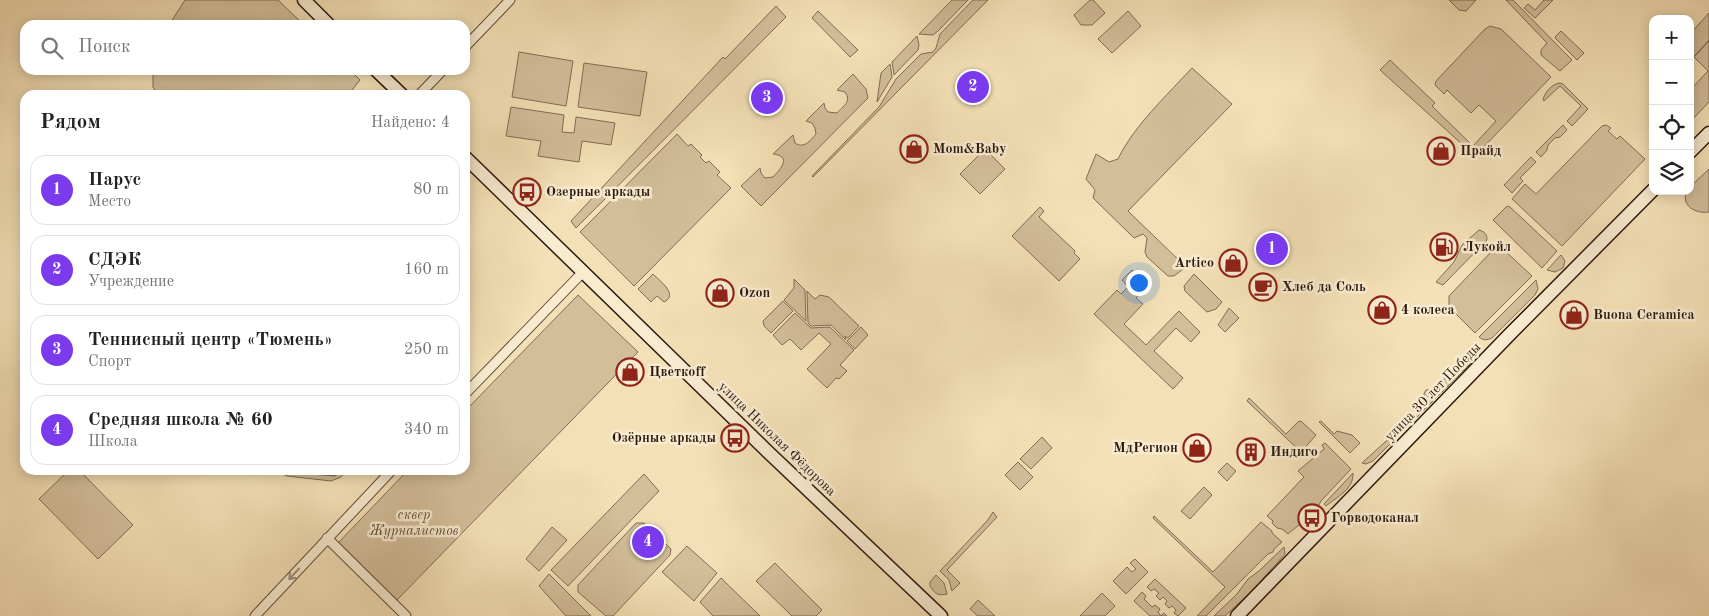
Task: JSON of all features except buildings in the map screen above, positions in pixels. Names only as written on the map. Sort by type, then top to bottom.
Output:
[{"type":"street","points":[[304,0],[325,20]]},
{"type":"street","points":[[470,42],[510,0]]},
{"type":"street","points":[[381,75],[397,90]]},
{"type":"street","points":[[424,90],[438,75]]},
{"type":"street","points":[[1692,150],[1709,133]]},
{"type":"street","name":"улица Николая Фёдорова","points":[[470,162],[775,459],[941,616]]},
{"type":"street","name":"улица 30 лет Победы","points":[[1237,616],[1511,333],[1649,194]]},
{"type":"street","points":[[470,389],[583,272]]},
{"type":"street","points":[[255,616],[387,475]]},
{"type":"street","points":[[327,538],[406,616]]},
{"type":"green space","points":[[185,0],[278,0],[299,20],[172,20]]},
{"type":"green space","points":[[952,0],[968,0],[933,35],[919,34]]},
{"type":"green space","points":[[973,0],[988,0],[813,177],[879,107],[896,79],[921,54],[933,52],[940,34]]},
{"type":"green space","points":[[1090,0],[1093,0],[1105,13],[1092,25],[1081,25],[1074,15]]},
{"type":"green space","points":[[1449,0],[1476,0],[1466,11],[1459,10]]},
{"type":"green space","points":[[1506,0],[1513,0],[1572,60],[1560,71],[1541,55],[1541,50],[1547,43]]},
{"type":"green space","points":[[1544,0],[1553,0],[1535,18],[1524,8],[1528,4],[1535,10]]},
{"type":"green space","points":[[776,6],[786,17],[576,228],[571,221],[723,57],[725,59]]},
{"type":"green space","points":[[818,11],[858,50],[850,57],[812,18]]},
{"type":"green space","points":[[1128,11],[1141,26],[1112,53],[1098,39]]},
{"type":"green space","points":[[1709,13],[1709,40],[1694,57],[1694,30]]},
{"type":"green space","points":[[1490,26],[1501,29],[1551,77],[1475,156],[1380,70],[1390,60],[1435,103],[1432,106],[1473,146],[1496,121],[1479,105],[1471,113],[1447,90],[1444,94],[1435,85],[1436,81]]},
{"type":"green space","points":[[1561,31],[1584,53],[1577,60],[1556,39],[1555,37]]},
{"type":"green space","points":[[917,36],[918,50],[894,75],[892,62]]},
{"type":"green space","points":[[1709,41],[1709,102],[1694,118],[1694,86],[1708,71],[1694,57]]},
{"type":"green space","points":[[519,52],[573,61],[566,106],[512,97]]},
{"type":"green space","points":[[584,63],[647,72],[640,116],[578,107]]},
{"type":"green space","points":[[890,64],[892,77],[877,102],[881,73]]},
{"type":"green space","points":[[1192,68],[1232,104],[1128,211],[1186,267],[1174,276],[1168,276],[1147,257],[1145,252],[1147,238],[1143,234],[1134,238],[1093,198],[1095,190],[1086,179],[1096,154],[1109,162],[1118,159],[1142,123]]},
{"type":"green space","points":[[853,74],[866,89],[868,98],[761,206],[741,186],[760,168],[765,178],[773,177],[782,167],[783,160],[779,155],[773,154],[793,135],[795,143],[804,145],[816,134],[812,123],[806,121],[824,103],[828,112],[837,113],[846,104],[847,95],[845,92],[837,90]]},
{"type":"green space","points":[[153,75],[355,75],[360,80],[352,90],[155,90]]},
{"type":"green space","points":[[1560,83],[1588,109],[1572,126],[1567,121],[1581,106],[1560,86],[1544,101],[1543,99],[1550,88]]},
{"type":"green space","points":[[511,107],[564,115],[562,132],[574,133],[576,117],[615,123],[611,145],[582,141],[579,162],[538,156],[541,141],[506,136]]},
{"type":"green space","points":[[1563,125],[1567,130],[1548,145],[1547,150],[1541,157],[1536,152]]},
{"type":"green space","points":[[1606,125],[1611,128],[1608,131],[1617,139],[1620,136],[1645,159],[1562,246],[1512,199],[1525,184],[1536,194],[1602,126]]},
{"type":"green space","points":[[677,134],[688,146],[691,144],[702,155],[700,157],[706,163],[709,161],[720,172],[717,175],[731,188],[634,286],[580,232]]},
{"type":"green space","points":[[985,149],[1005,169],[980,194],[960,174]]},
{"type":"green space","points":[[1531,157],[1536,162],[1520,178],[1523,181],[1512,193],[1504,185]]},
{"type":"green space","points":[[1709,169],[1709,212],[1699,212],[1687,205],[1685,196],[1694,195],[1694,183]]},
{"type":"green space","points":[[1507,206],[1557,251],[1542,268],[1493,220]]},
{"type":"green space","points":[[1040,207],[1044,211],[1039,217],[1075,251],[1074,253],[1080,259],[1059,281],[1012,236]]},
{"type":"green space","points":[[1479,230],[1485,233],[1487,240],[1443,285],[1436,282],[1454,262],[1462,245]]},
{"type":"green space","points":[[1499,248],[1504,250],[1532,276],[1475,333],[1449,307],[1449,296],[1493,250]]},
{"type":"green space","points":[[1561,255],[1565,261],[1563,268],[1555,272],[1547,270]]},
{"type":"green space","points":[[1132,270],[1148,285],[1136,298],[1143,304],[1124,324],[1146,345],[1179,311],[1200,332],[1191,342],[1176,328],[1154,351],[1183,378],[1173,389],[1094,314],[1117,290],[1121,294],[1128,287],[1122,280]]},
{"type":"green space","points":[[653,274],[664,284],[669,292],[670,296],[664,302],[657,296],[651,302],[638,289]]},
{"type":"green space","points":[[1194,274],[1222,302],[1216,309],[1207,312],[1185,291],[1184,286]]},
{"type":"green space","points":[[794,279],[805,290],[806,321],[784,300],[794,288]]},
{"type":"green space","points":[[1536,280],[1538,289],[1535,295],[1492,338],[1486,340],[1479,337]]},
{"type":"green space","points":[[807,291],[815,299],[820,295],[829,297],[859,326],[848,338],[845,336],[846,340],[831,325],[811,326],[808,323]]},
{"type":"green space","name":"сквер Журналистов","points":[[578,295],[638,352],[397,600],[338,543],[403,475],[470,475],[470,406]]},
{"type":"green space","points":[[783,301],[793,311],[771,333],[764,326],[763,321]]},
{"type":"green space","points":[[1229,308],[1239,318],[1225,332],[1218,325]]},
{"type":"green space","points":[[795,313],[811,328],[830,327],[854,350],[840,365],[847,371],[839,379],[836,378],[827,388],[807,369],[831,344],[819,333],[801,350],[790,339],[782,345],[773,335]]},
{"type":"green space","points":[[861,327],[868,335],[855,349],[847,341]]},
{"type":"green space","points":[[1473,353],[1470,364],[1373,461],[1366,464],[1362,463],[1418,412],[1425,402],[1424,394],[1426,390],[1435,389],[1458,364],[1462,365]]},
{"type":"green space","points":[[1249,398],[1286,434],[1299,421],[1316,435],[1301,452],[1247,401]]},
{"type":"green space","points":[[1321,421],[1334,434],[1337,431],[1352,435],[1360,443],[1350,453],[1319,422]]},
{"type":"green space","points":[[1042,437],[1052,448],[1031,469],[1020,459]]},
{"type":"green space","points":[[1325,443],[1351,469],[1321,501],[1311,515],[1288,534],[1282,529],[1277,528],[1267,516],[1304,477],[1298,471],[1324,449],[1322,445]]},
{"type":"green space","points":[[1018,462],[1033,477],[1020,490],[1005,475]]},
{"type":"green space","points":[[1227,463],[1236,471],[1227,481],[1218,472]]},
{"type":"green space","points":[[1353,473],[1353,479],[1348,488],[1326,506],[1324,504]]},
{"type":"green space","points":[[644,474],[659,491],[568,586],[551,570]]},
{"type":"green space","points":[[64,475],[84,475],[133,525],[98,559],[39,499]]},
{"type":"green space","points":[[284,475],[343,475],[331,481]]},
{"type":"green space","points":[[1204,487],[1212,495],[1190,519],[1181,511]]},
{"type":"green space","points":[[993,512],[997,517],[947,570],[960,583],[952,591],[949,580],[940,571],[987,521]]},
{"type":"green space","points":[[1154,516],[1213,572],[1261,522],[1282,542],[1206,616],[1197,616],[1225,587],[1153,518]]},
{"type":"green space","points":[[636,523],[644,523],[671,549],[670,555],[613,616],[606,616],[578,592],[578,585]]},
{"type":"green space","points":[[552,527],[567,540],[539,571],[526,559]]},
{"type":"green space","points":[[687,546],[717,573],[694,601],[662,572]]},
{"type":"green space","points":[[1284,547],[1285,554],[1252,591],[1225,616],[1214,616],[1237,594],[1248,579]]},
{"type":"green space","points":[[1135,559],[1148,572],[1126,594],[1113,581],[1127,567],[1132,572],[1136,569],[1130,563]]},
{"type":"green space","points":[[775,563],[822,610],[816,616],[792,616],[756,581]]},
{"type":"green space","points":[[549,574],[591,616],[566,616],[539,586]]},
{"type":"green space","points":[[936,575],[944,583],[947,594],[937,594],[930,586],[930,582]]},
{"type":"green space","points":[[721,578],[760,616],[713,616],[700,602]]},
{"type":"green space","points":[[1155,579],[1186,608],[1178,616],[1174,613],[1176,610],[1172,606],[1169,608],[1165,604],[1167,601],[1163,597],[1160,600],[1156,596],[1159,593],[1154,589],[1151,591],[1147,587]]},
{"type":"green space","points":[[1142,592],[1146,596],[1144,599],[1152,607],[1155,605],[1160,609],[1158,612],[1161,616],[1150,616],[1134,601]]},
{"type":"green space","points":[[1102,593],[1115,606],[1105,616],[1080,616]]},
{"type":"green space","points":[[978,600],[995,616],[978,616],[970,609]]},
{"type":"place","name":"СДЭК","points":[[973,87]]},
{"type":"place","name":"Теннисный центр «Тюмень»","points":[[767,98]]},
{"type":"place","name":"Mom&Baby","points":[[914,149]]},
{"type":"place","name":"Прайд","points":[[1441,151]]},
{"type":"place","name":"Озерные аркады","points":[[527,192]]},
{"type":"place","name":"Лукойл","points":[[1444,247]]},
{"type":"place","name":"Парус","points":[[1272,249]]},
{"type":"place","name":"Artico","points":[[1233,263]]},
{"type":"place","name":"Хлеб да Соль","points":[[1263,287]]},
{"type":"place","name":"Ozon","points":[[720,293]]},
{"type":"place","name":"4 колеса","points":[[1382,310]]},
{"type":"place","name":"Buona Ceramica","points":[[1574,315]]},
{"type":"place","name":"Цветкоff","points":[[630,372]]},
{"type":"place","name":"Озёрные аркады","points":[[735,438]]},
{"type":"place","name":"МдРегион","points":[[1197,448]]},
{"type":"place","name":"Индиго","points":[[1251,452]]},
{"type":"place","name":"Горводоканал","points":[[1312,518]]},
{"type":"place","name":"Средняя школа № 60","points":[[648,542]]}]
